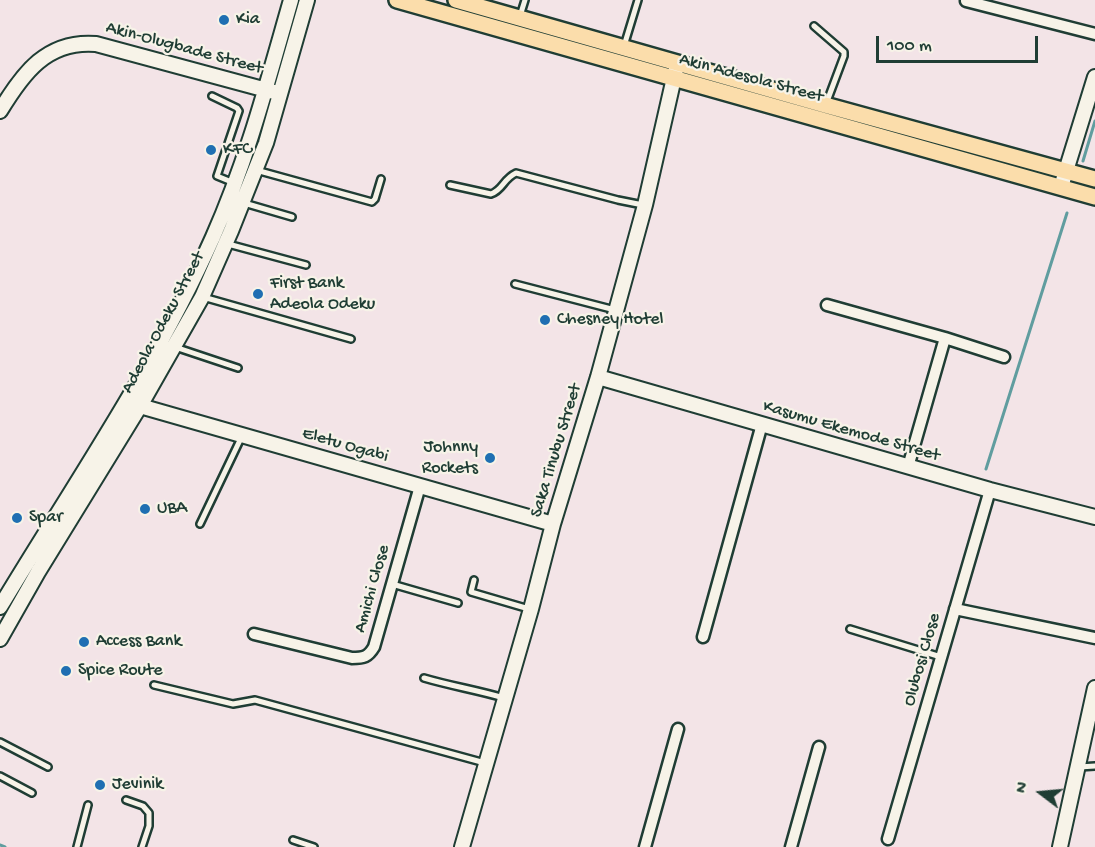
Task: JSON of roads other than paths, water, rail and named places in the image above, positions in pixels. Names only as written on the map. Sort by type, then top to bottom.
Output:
[{"type":"main road","name":"Akin Adesola Street","points":[[397,0],[675,71],[825,105],[1095,179]]},
{"type":"main road","name":"Akin Adesola Street","points":[[456,0],[623,48],[675,71],[1095,197]]},
{"type":"street","name":"Adeola Odeku Street","points":[[134,402],[214,236],[235,183],[266,90],[291,0]]},
{"type":"street","name":"Adeola Odeku Street","points":[[0,607],[31,569],[134,402],[174,346],[202,297],[256,170],[307,0]]},
{"type":"street","points":[[966,1],[1095,34]]},
{"type":"street","name":"Akin-Olugbade Street","points":[[0,111],[16,83],[38,61],[49,53],[78,43],[96,44],[280,94]]},
{"type":"street","name":"Saka Tinubu Street","points":[[462,847],[531,609],[553,524],[598,377],[645,205],[675,71]]},
{"type":"street","points":[[1061,187],[1095,77]]},
{"type":"street","points":[[827,305],[1004,357]]},
{"type":"street","points":[[908,467],[945,338]]},
{"type":"street","name":"Kasumu Ekemode Street","points":[[598,377],[908,467],[1095,517]]},
{"type":"street","name":"Eletu Ogabi","points":[[134,402],[553,524]]},
{"type":"street","points":[[703,637],[762,424]]},
{"type":"street","name":"Amichi Close","points":[[254,634],[352,658],[363,658],[369,655],[374,647],[420,486]]},
{"type":"street","name":"Olubosi Close","points":[[888,839],[990,490]]},
{"type":"street","name":"Adeola Odeku Street","points":[[0,639],[31,569]]},
{"type":"street","points":[[956,609],[1095,638]]},
{"type":"street","points":[[1060,847],[1095,688]]},
{"type":"street","points":[[645,847],[678,729]]},
{"type":"street","points":[[791,847],[819,747]]},
{"type":"lane","points":[[520,17],[525,0]]},
{"type":"lane","points":[[623,48],[638,0]]},
{"type":"lane","points":[[814,26],[844,52],[825,105]]},
{"type":"lane","points":[[212,96],[239,111],[217,176],[235,183]]},
{"type":"lane","points":[[256,170],[372,202],[381,179]]},
{"type":"lane","points":[[450,184],[491,194],[498,192],[507,177],[516,173],[645,205]]},
{"type":"lane","points":[[242,203],[292,217]]},
{"type":"lane","points":[[226,243],[306,265]]},
{"type":"lane","points":[[515,284],[615,310]]},
{"type":"lane","points":[[202,297],[351,339]]},
{"type":"lane","points":[[174,346],[238,368]]},
{"type":"lane","points":[[200,524],[243,435]]},
{"type":"lane","points":[[474,579],[471,592],[531,609]]},
{"type":"lane","points":[[392,584],[458,603]]},
{"type":"lane","points":[[850,628],[941,657]]},
{"type":"lane","points":[[424,678],[504,698]]},
{"type":"lane","points":[[154,685],[233,704],[255,700],[485,763]]},
{"type":"lane","points":[[0,742],[48,766]]},
{"type":"lane","points":[[1077,767],[1095,766]]},
{"type":"lane","points":[[0,776],[32,793]]},
{"type":"lane","points":[[126,800],[143,806],[149,813],[149,826],[142,847]]},
{"type":"lane","points":[[77,847],[88,805]]},
{"type":"lane","points":[[293,840],[314,847]]},
{"type":"waterway","points":[[1083,161],[1095,121]]},
{"type":"waterway","points":[[986,469],[1067,213]]},
{"type":"waterway","points":[[0,845],[5,847]]},
{"type":"place","name":"Kia","points":[[224,20]]},
{"type":"place","name":"KFC","points":[[211,150]]},
{"type":"place","name":"First Bank Adeola Odeku","points":[[258,294]]},
{"type":"place","name":"Chesney Hotel","points":[[545,320]]},
{"type":"place","name":"Johnny Rockets","points":[[490,458]]},
{"type":"place","name":"UBA","points":[[145,509]]},
{"type":"place","name":"Spar","points":[[17,518]]},
{"type":"place","name":"Access Bank","points":[[84,642]]},
{"type":"place","name":"Spice Route","points":[[66,671]]},
{"type":"place","name":"Jevinik","points":[[100,785]]}]
